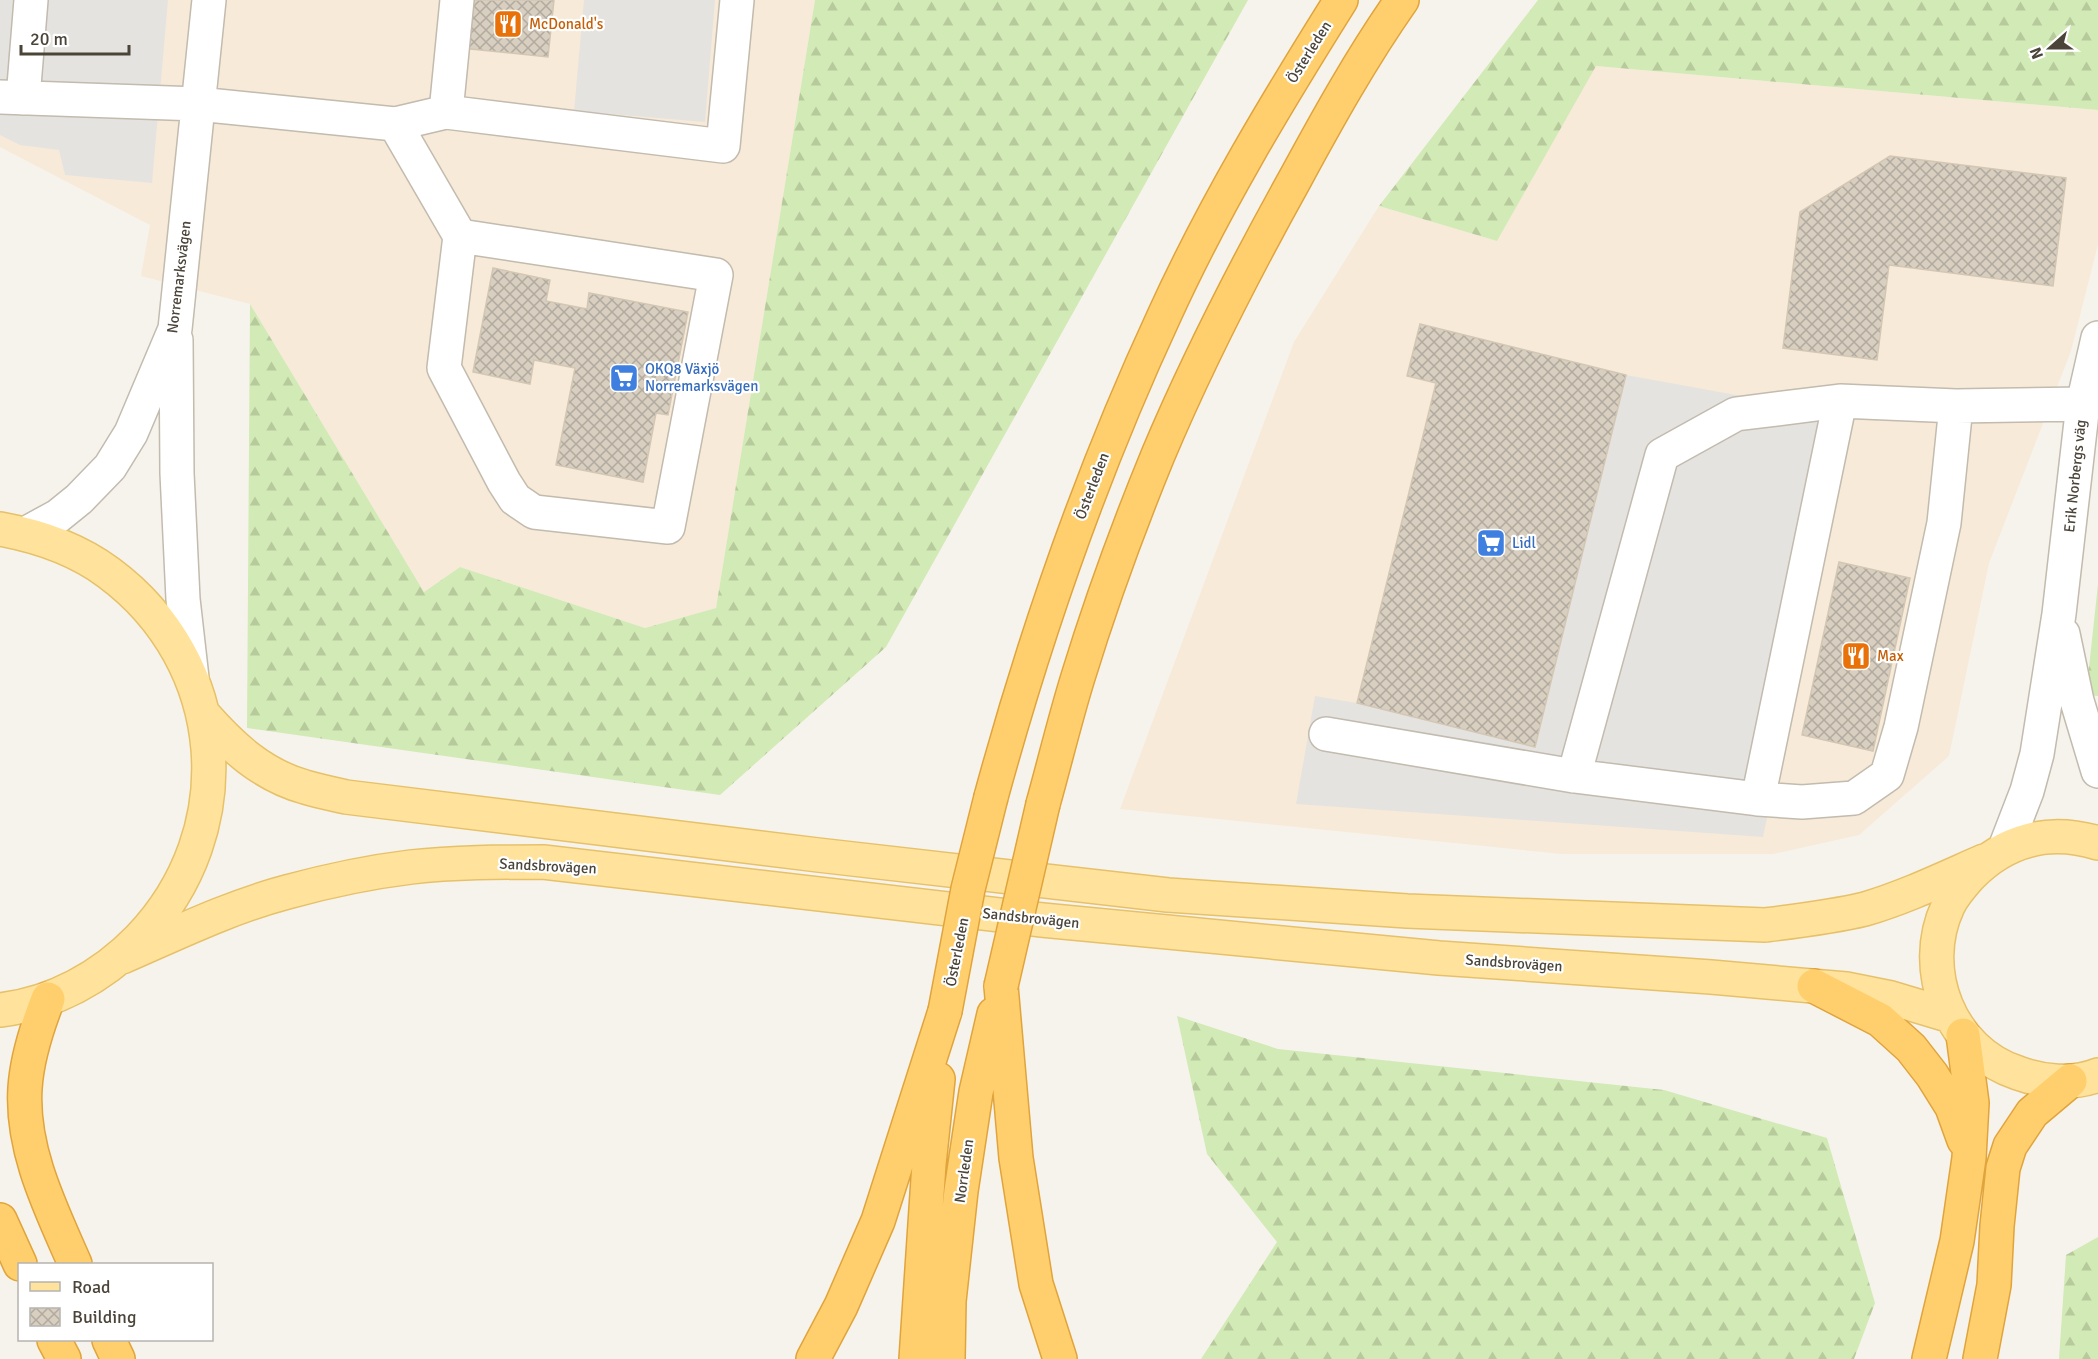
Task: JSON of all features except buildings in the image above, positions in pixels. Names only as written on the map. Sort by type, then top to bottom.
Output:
[{"type":"highway","name":"Österleden","points":[[945,1011],[969,889],[1013,716],[1053,595],[1112,433],[1165,314],[1216,214],[1273,110],[1341,0]]},
{"type":"highway","points":[[1060,1359],[1036,1284],[1016,1158],[1001,986],[1043,804],[1078,677],[1111,580],[1158,455],[1204,352],[1259,243],[1380,31],[1402,0]]},
{"type":"highway","name":"Norrleden","points":[[948,1359],[949,1301],[961,1191],[976,1092],[1001,986]]},
{"type":"highway","points":[[1814,986],[1880,1020],[1911,1048],[1932,1075],[1952,1107],[1969,1158]]},
{"type":"highway","points":[[48,999],[31,1051],[25,1087],[25,1116],[43,1191],[75,1263]]},
{"type":"highway","points":[[813,1359],[841,1306],[878,1221],[945,1011]]},
{"type":"highway","points":[[916,1359],[929,1164],[945,1011]]},
{"type":"highway","points":[[1929,1359],[1957,1241],[1969,1158],[1971,1103],[1957,1026]]},
{"type":"highway","points":[[1980,1359],[1994,1285],[2003,1168],[2010,1146],[2032,1113],[2084,1078]]},
{"type":"highway","points":[[0,1220],[20,1263]]},
{"type":"highway","points":[[55,1341],[64,1359]]},
{"type":"highway","points":[[109,1341],[118,1359]]},
{"type":"main road","points":[[0,1010],[48,999],[87,981],[122,957],[159,918],[187,872],[204,821],[210,768],[203,714],[192,678],[171,638],[142,602],[108,572],[68,549],[12,531]]},
{"type":"main road","points":[[203,714],[228,742],[249,760],[272,775],[304,787],[346,796],[818,855],[1168,895],[1407,911],[1765,925],[1811,920],[1865,908],[1908,893],[2030,839],[2057,836],[2084,838],[2098,843]]},
{"type":"main road","points":[[1995,855],[1964,883],[1948,905],[1938,936],[1936,968],[1944,1000],[1957,1026],[1977,1050],[1993,1062],[2029,1077],[2084,1078]]},
{"type":"main road","name":"Sandsbrovägen","points":[[122,957],[223,914],[285,893],[346,878],[412,867],[485,862],[543,862],[1042,920],[1439,958],[1846,989],[1891,998],[1957,1026]]},
{"type":"street","points":[[31,0],[12,98],[198,104],[396,124],[446,112],[723,146],[737,0]]},
{"type":"street","name":"Norremarksvägen","points":[[12,531],[65,510],[110,467],[131,433],[176,329],[209,0]]},
{"type":"street","points":[[446,112],[457,0]]},
{"type":"street","points":[[396,124],[460,236],[444,368],[504,482],[516,499],[534,512],[668,527],[716,275],[460,236]]},
{"type":"street","points":[[176,329],[177,473],[183,599],[192,678]]},
{"type":"street","name":"Erik Norbergs väg","points":[[1995,855],[2027,791],[2037,754],[2059,614],[2083,404],[2098,338]]},
{"type":"street","points":[[1574,776],[1662,455],[1736,414],[1840,401],[1956,406],[2083,404]]},
{"type":"street","points":[[1758,799],[1840,401]]},
{"type":"street","points":[[1326,734],[1574,776],[1758,799],[1802,802],[1854,798],[1887,775],[1901,727],[1944,523],[1956,406]]},
{"type":"street","name":"Erik Norbergs väg","points":[[2059,614],[2077,701],[2098,771]]},
{"type":"shaded area","points":[[0,0],[815,0],[716,608],[645,628],[460,567],[424,592],[250,304],[141,276],[150,225],[0,147]]},
{"type":"shaded area","points":[[0,0],[168,0],[152,183],[65,175],[59,150],[20,145],[0,135]]},
{"type":"shaded area","points":[[584,0],[715,0],[705,122],[574,111]]},
{"type":"shaded area","points":[[1595,66],[2098,110],[2098,244],[2071,351],[1989,563],[1949,756],[1859,835],[1773,854],[1562,854],[1120,809],[1294,342],[1379,206],[1497,241]]},
{"type":"shaded area","points":[[1626,375],[1852,416],[1763,837],[1296,804],[1315,696],[1357,703],[1535,747]]},
{"type":"green space","points":[[815,0],[1248,0],[886,647],[720,795],[247,728],[250,304],[424,592],[460,567],[645,628],[716,608]]},
{"type":"green space","points":[[1538,0],[2098,0],[2098,110],[1596,66],[1497,241],[1379,206]]},
{"type":"green space","points":[[2098,584],[2098,696],[2086,695]]},
{"type":"green space","points":[[1177,1016],[1278,1049],[1664,1090],[1827,1138],[1875,1303],[1854,1359],[1201,1359],[1277,1242],[1207,1154]]},
{"type":"green space","points":[[2098,1237],[2098,1359],[2059,1359],[2066,1255]]},
{"type":"place","name":"McDonald's","points":[[508,24]]},
{"type":"place","name":"OKQ8 Växjö Norremarksvägen","points":[[624,378]]},
{"type":"place","name":"Lidl","points":[[1491,543]]},
{"type":"place","name":"Max","points":[[1856,656]]}]
